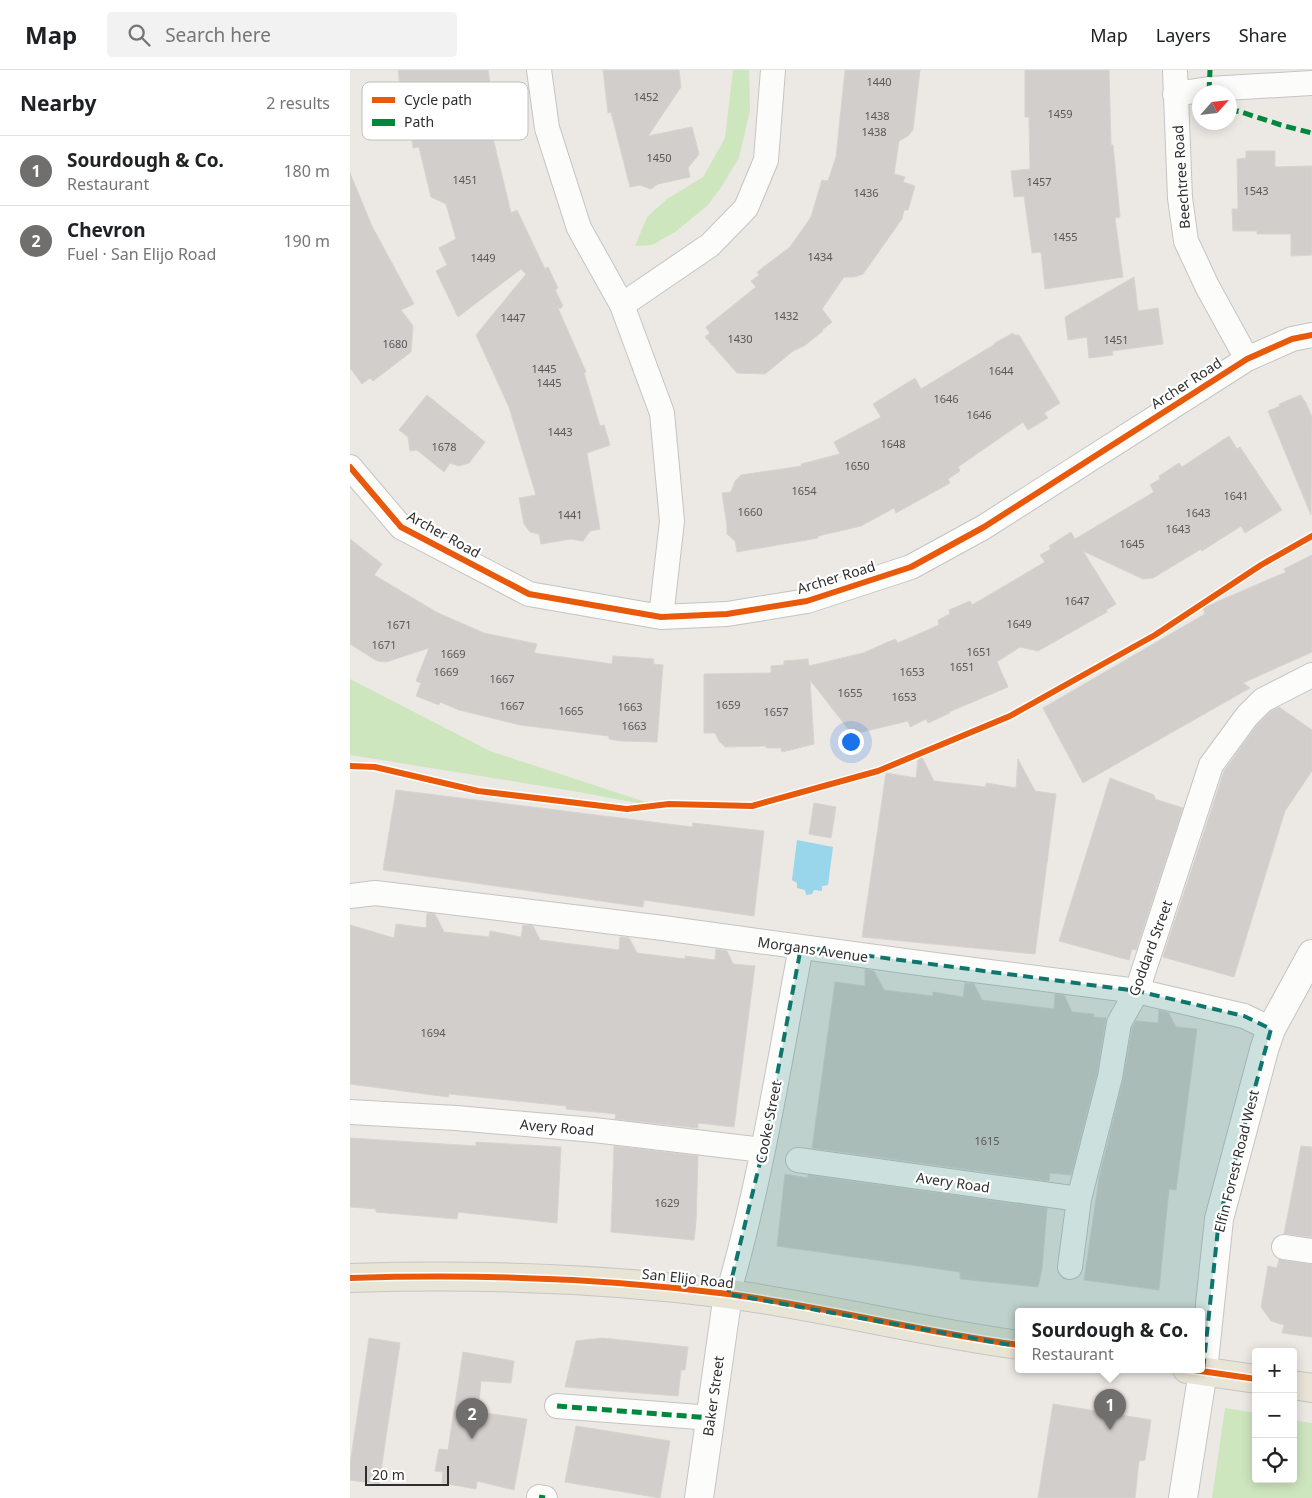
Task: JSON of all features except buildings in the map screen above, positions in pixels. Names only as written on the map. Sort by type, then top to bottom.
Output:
[{"type":"main road","name":"San Elijo Road","points":[[350,1278],[423,1276],[597,1281],[728,1294],[1015,1345]]},
{"type":"main road","points":[[1205,1371],[1252,1378]]},
{"type":"main road","points":[[1297,1386],[1312,1388]]},
{"type":"street","points":[[539,70],[547,128],[579,228],[622,305],[662,413],[672,521],[661,617]]},
{"type":"street","points":[[622,305],[710,245],[746,208],[766,160],[773,70]]},
{"type":"street","name":"Beechtree Road","points":[[1175,70],[1180,198],[1186,241],[1207,286],[1246,359]]},
{"type":"street","points":[[1175,94],[1312,83]]},
{"type":"street","name":"Archer Road","points":[[350,467],[401,527],[529,594],[661,617],[727,614],[807,601],[911,567],[984,527],[1246,359],[1292,340],[1312,335]]},
{"type":"street","name":"Goddard Street","points":[[1070,1268],[1079,1199],[1110,1077],[1119,1023],[1137,991],[1211,765],[1248,716],[1263,700],[1312,675]]},
{"type":"street","name":"Morgans Avenue","points":[[350,896],[375,893],[663,928],[1137,991],[1244,1016],[1271,1029]]},
{"type":"street","name":"Cooke Street","points":[[728,1294],[763,1150],[801,947]]},
{"type":"street","name":"Elfin Forest Road West","points":[[1205,1308],[1219,1220],[1264,1050],[1271,1029],[1312,954]]},
{"type":"street","name":"Avery Road","points":[[350,1112],[456,1118],[594,1130],[763,1150]]},
{"type":"street","name":"Avery Road","points":[[798,1160],[1079,1199]]},
{"type":"street","points":[[1284,1247],[1312,1251]]},
{"type":"street","name":"Baker Street","points":[[699,1498],[728,1294]]},
{"type":"street","name":"Elfin Forest Road West","points":[[1183,1498],[1195,1373]]},
{"type":"street","points":[[557,1406],[711,1418]]},
{"type":"highlighted area","points":[[801,947],[1137,991],[1244,1016],[1271,1029],[1219,1219],[1203,1371],[1005,1344],[728,1294],[763,1150]]},
{"type":"green space","points":[[733,70],[749,70],[750,110],[739,158],[707,206],[675,232],[652,245],[635,246],[647,217],[667,199],[703,177],[725,138]]},
{"type":"green space","points":[[350,679],[490,751],[664,808],[573,791],[350,755]]},
{"type":"green space","points":[[1225,1408],[1252,1412],[1252,1483],[1297,1483],[1297,1421],[1312,1423],[1312,1498],[1212,1498]]},
{"type":"water","points":[[797,840],[833,847],[828,885],[822,886],[822,891],[814,890],[812,894],[806,895],[805,890],[797,888],[797,883],[792,880]]},
{"type":"marked path","points":[[1209,85],[1210,70]]},
{"type":"marked path","points":[[1237,111],[1312,133]]},
{"type":"marked path","points":[[557,1406],[711,1418]]},
{"type":"marked path","points":[[539,1497],[545,1498]]},
{"type":"cycle path","points":[[350,467],[401,527],[529,594],[661,617],[727,614],[807,601],[911,567],[984,527],[1247,359],[1292,339],[1312,335]]},
{"type":"cycle path","points":[[350,766],[375,767],[478,791],[627,809],[669,804],[752,806],[878,771],[1010,716],[1155,635],[1261,565],[1312,536]]},
{"type":"cycle path","points":[[350,1278],[492,1277],[634,1284],[765,1299],[982,1340],[1015,1344]]},
{"type":"cycle path","points":[[1205,1372],[1252,1378]]},
{"type":"place","name":"Sourdough & Co.","points":[[1110,1430]]},
{"type":"place","name":"Chevron","points":[[472,1439]]}]
